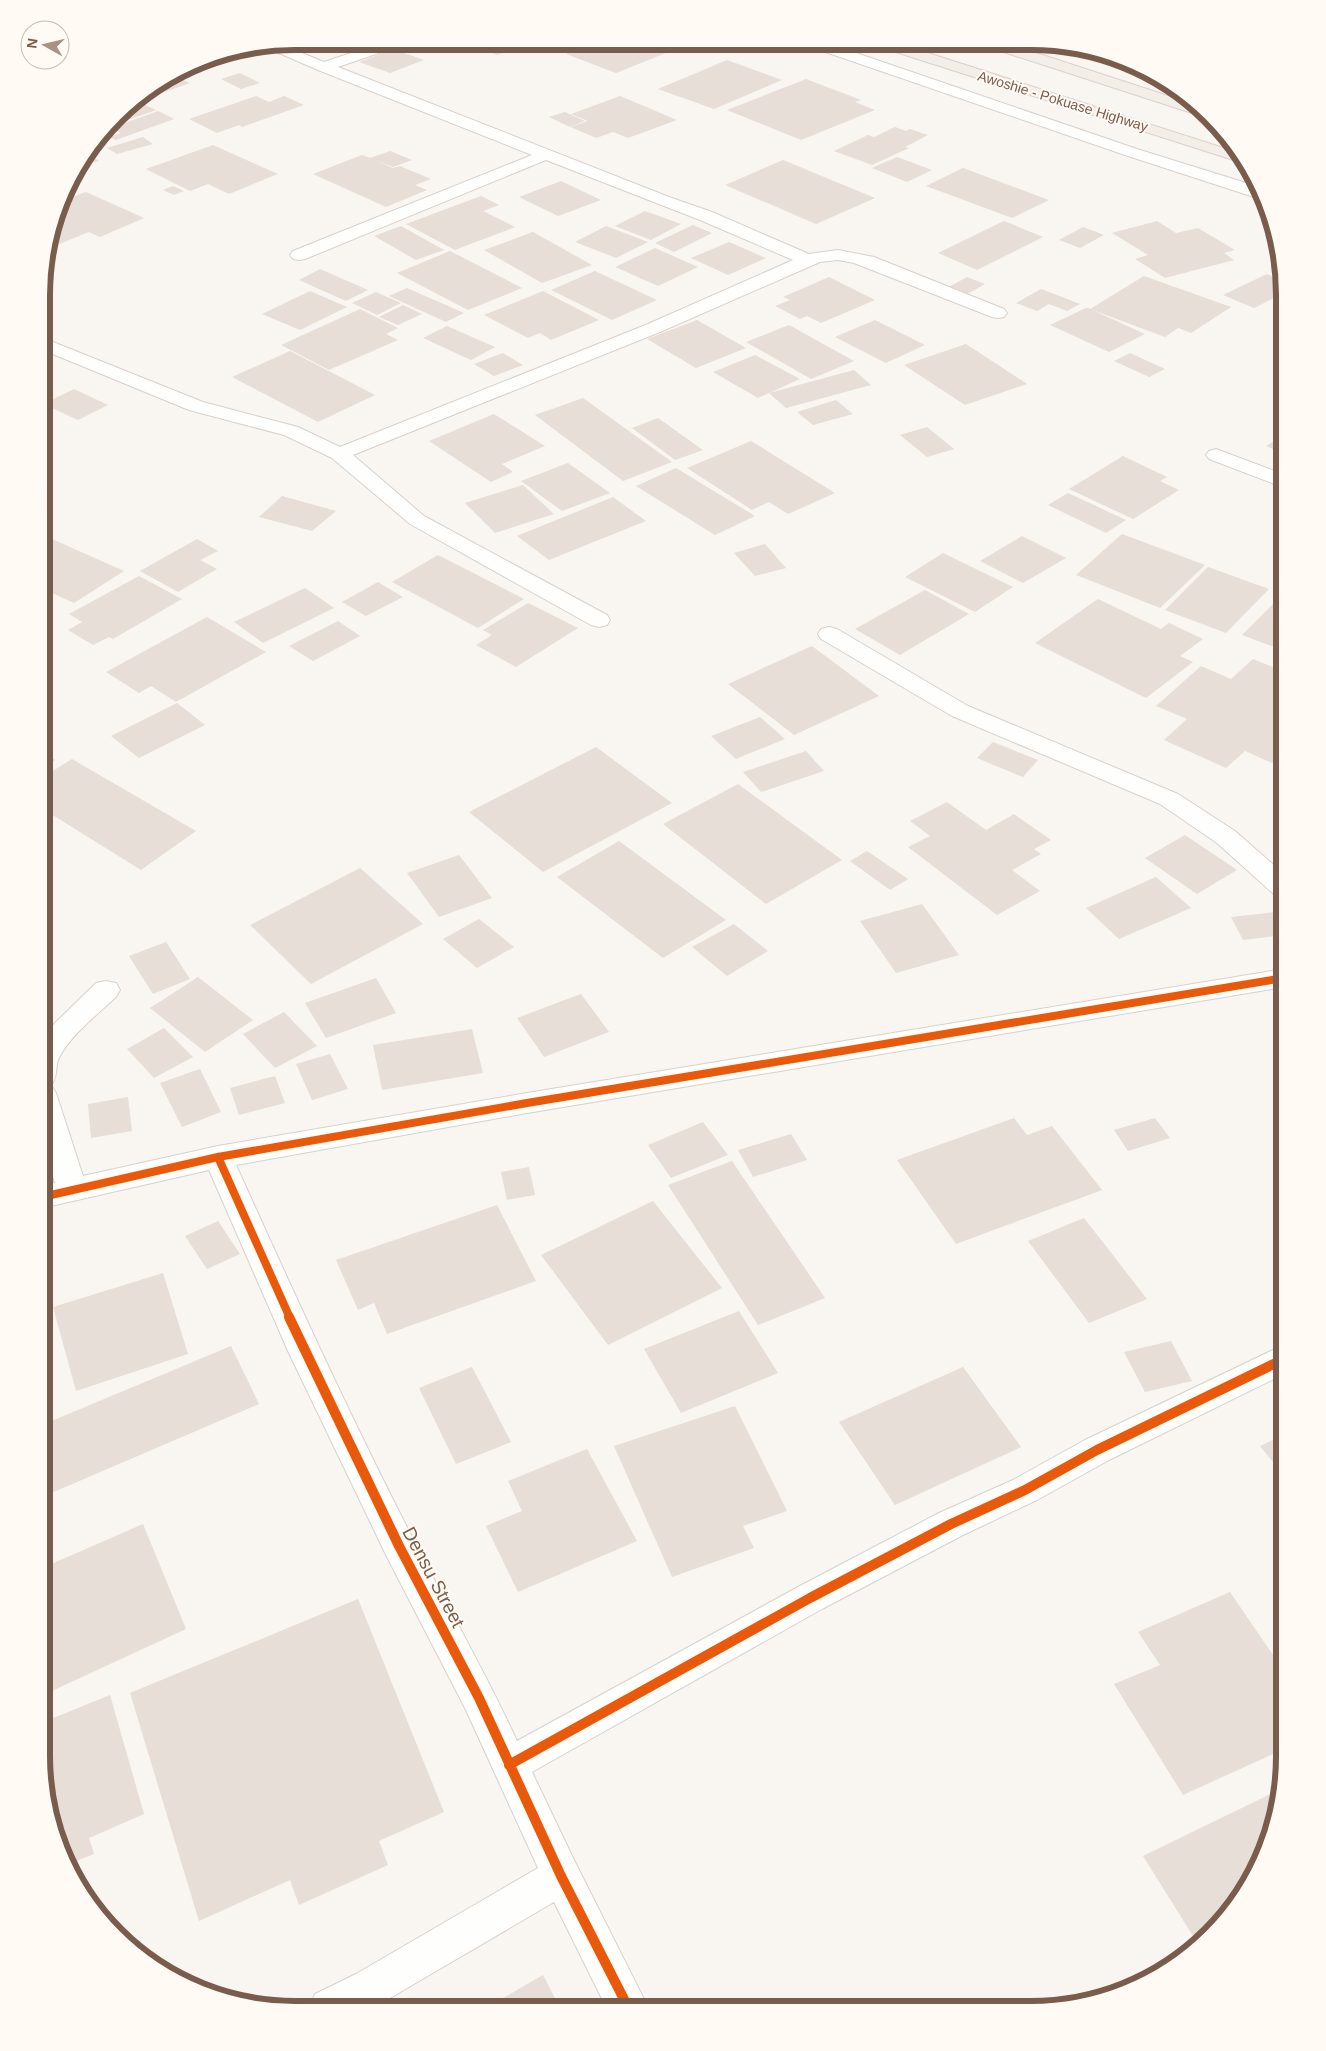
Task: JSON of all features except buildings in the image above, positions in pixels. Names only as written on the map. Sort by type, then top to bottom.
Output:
[{"type":"main road","name":"Awoshie - Pokuase Highway","points":[[904,50],[1233,156]]},
{"type":"main road","name":"Awoshie - Pokuase Highway","points":[[1012,50],[1187,107]]},
{"type":"street","points":[[323,67],[373,50]]},
{"type":"street","points":[[833,50],[1131,152],[1253,191]]},
{"type":"street","points":[[283,51],[663,202],[706,216],[808,260]]},
{"type":"street","points":[[299,255],[546,154]]},
{"type":"street","points":[[339,454],[654,328],[808,260],[827,254],[848,255],[868,261],[998,313]]},
{"type":"street","points":[[50,346],[196,406],[291,431],[339,454],[417,520],[599,620]]},
{"type":"street","points":[[1216,455],[1276,478]]},
{"type":"street","points":[[829,634],[960,711],[1169,799],[1226,837],[1276,883]]},
{"type":"street","points":[[50,1195],[218,1157],[527,1103],[1276,979]]},
{"type":"street","points":[[50,1051],[60,1035],[106,990]]},
{"type":"street","points":[[50,1119],[72,1190]]},
{"type":"street","name":"Densu Street","points":[[218,1157],[304,1351],[398,1546],[479,1698],[562,1876],[625,2001]]},
{"type":"street","points":[[509,1765],[810,1598],[951,1524],[1025,1490],[1097,1450],[1276,1363]]},
{"type":"street","points":[[343,2001],[370,1988],[562,1876]]},
{"type":"cycle path","points":[[50,1195],[218,1157],[527,1103],[1276,979]]},
{"type":"cycle path","points":[[218,1157],[304,1351],[399,1546],[479,1698],[561,1876],[625,2001]]},
{"type":"cycle path","points":[[509,1765],[810,1598],[951,1524],[1025,1490],[1097,1450],[1276,1363]]}]
